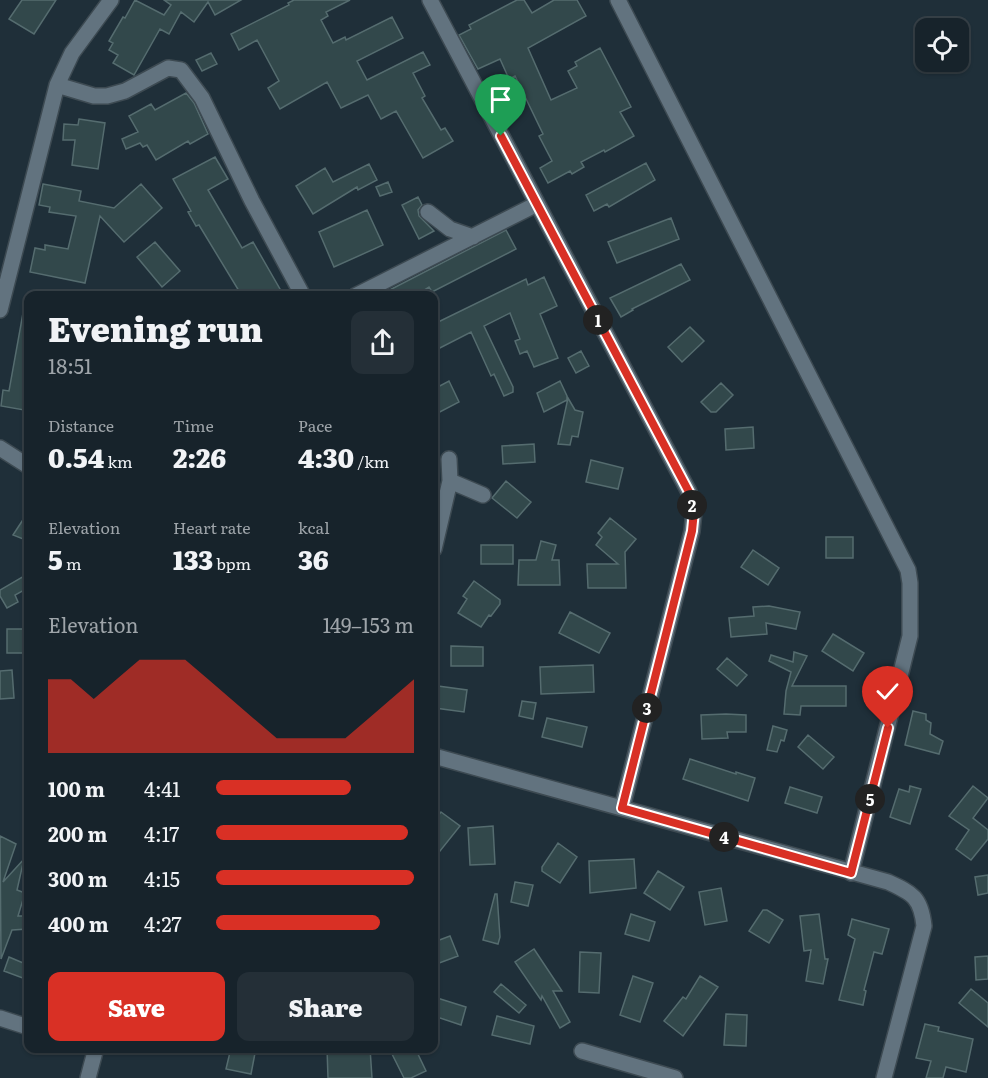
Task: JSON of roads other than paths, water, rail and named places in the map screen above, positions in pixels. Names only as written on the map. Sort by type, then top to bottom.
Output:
[{"type":"street","points":[[0,310],[57,85],[72,53],[111,0]]},
{"type":"street","points":[[430,0],[689,492],[694,511],[692,531],[622,808]]},
{"type":"street","points":[[618,0],[908,570],[910,636],[851,873]]},
{"type":"street","points":[[57,85],[94,96],[107,96],[125,91],[168,68],[181,70],[202,98],[252,201],[300,291]]},
{"type":"street","points":[[365,291],[537,204]]},
{"type":"street","points":[[428,212],[450,229],[473,237]]},
{"type":"street","points":[[0,448],[24,463]]},
{"type":"street","points":[[438,532],[450,481],[449,459]]},
{"type":"street","points":[[450,481],[483,495]]},
{"type":"street","points":[[438,757],[888,882],[916,897],[922,910],[924,926],[884,1078]]},
{"type":"street","points":[[0,1018],[24,1026]]},
{"type":"street","points":[[582,1051],[675,1078]]},
{"type":"street","points":[[88,1078],[95,1053]]}]
